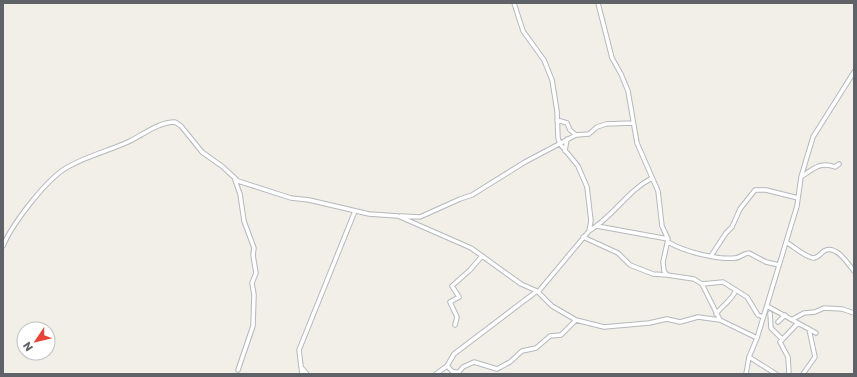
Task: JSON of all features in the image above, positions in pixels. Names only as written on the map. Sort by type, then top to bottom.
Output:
[{"type":"street","points":[[514,3],[523,31],[544,60],[548,69],[554,91],[560,144],[578,166],[581,176],[588,187],[591,213],[589,231]]},
{"type":"street","points":[[598,3],[612,58],[628,91],[636,143],[658,192],[662,226],[668,240],[663,262],[667,275]]},
{"type":"street","points":[[746,374],[749,357],[757,338],[786,242],[798,198],[801,177],[814,134],[854,72]]},
{"type":"street","points":[[557,120],[567,123],[570,130],[576,135]]},
{"type":"street","points":[[3,246],[8,236],[33,201],[60,172],[71,165],[122,144],[154,128],[169,122],[175,122],[181,126],[202,152],[223,167],[235,180],[240,194],[244,221],[254,248],[253,255],[256,273],[252,286],[254,295],[253,326],[238,370]]},
{"type":"street","points":[[235,180],[291,198],[309,200],[369,214],[420,217],[460,198],[472,195],[525,162],[560,144],[567,138],[576,135],[589,134],[597,127],[606,124],[633,123]]},
{"type":"street","points":[[565,151],[567,138]]},
{"type":"street","points":[[801,177],[815,167],[828,164],[835,167],[839,164]]},
{"type":"street","points":[[436,374],[447,366],[454,354],[538,292],[589,231],[617,209],[641,184],[652,178]]},
{"type":"street","points":[[712,256],[732,226],[740,209],[755,190],[766,190],[798,198]]},
{"type":"street","points":[[302,374],[299,355],[302,342],[355,211]]},
{"type":"street","points":[[398,216],[471,248],[521,284],[538,292],[552,306],[576,320],[604,327],[650,323],[667,319],[680,322],[698,317],[720,320],[757,338]]},
{"type":"street","points":[[597,226],[668,240],[681,249],[712,256],[734,258],[748,253],[766,262],[779,265]]},
{"type":"street","points":[[583,237],[618,253],[630,265],[649,273],[694,279],[702,284],[720,320]]},
{"type":"street","points":[[786,242],[811,257],[818,256],[824,250],[832,250],[839,254],[854,271]]},
{"type":"street","points":[[455,325],[457,317],[450,302],[459,297],[452,286],[470,270],[482,256]]},
{"type":"street","points":[[702,284],[722,282],[747,297],[758,315],[763,316],[775,310]]},
{"type":"street","points":[[716,314],[723,305],[732,299],[736,290]]},
{"type":"street","points":[[767,306],[816,333]]},
{"type":"street","points":[[793,319],[804,313],[815,312],[824,308],[854,313]]},
{"type":"street","points":[[770,313],[771,328],[782,339]]},
{"type":"street","points":[[778,322],[785,315]]},
{"type":"street","points":[[447,366],[456,372],[459,372],[463,367],[474,362],[489,368],[497,369],[510,362],[522,351],[537,348],[550,336],[561,335],[576,320]]},
{"type":"street","points":[[789,374],[788,357],[780,344],[782,339],[798,323]]},
{"type":"street","points":[[803,374],[815,357],[809,329]]},
{"type":"street","points":[[749,357],[776,374]]},
{"type":"street","points":[[300,366],[307,374]]}]
